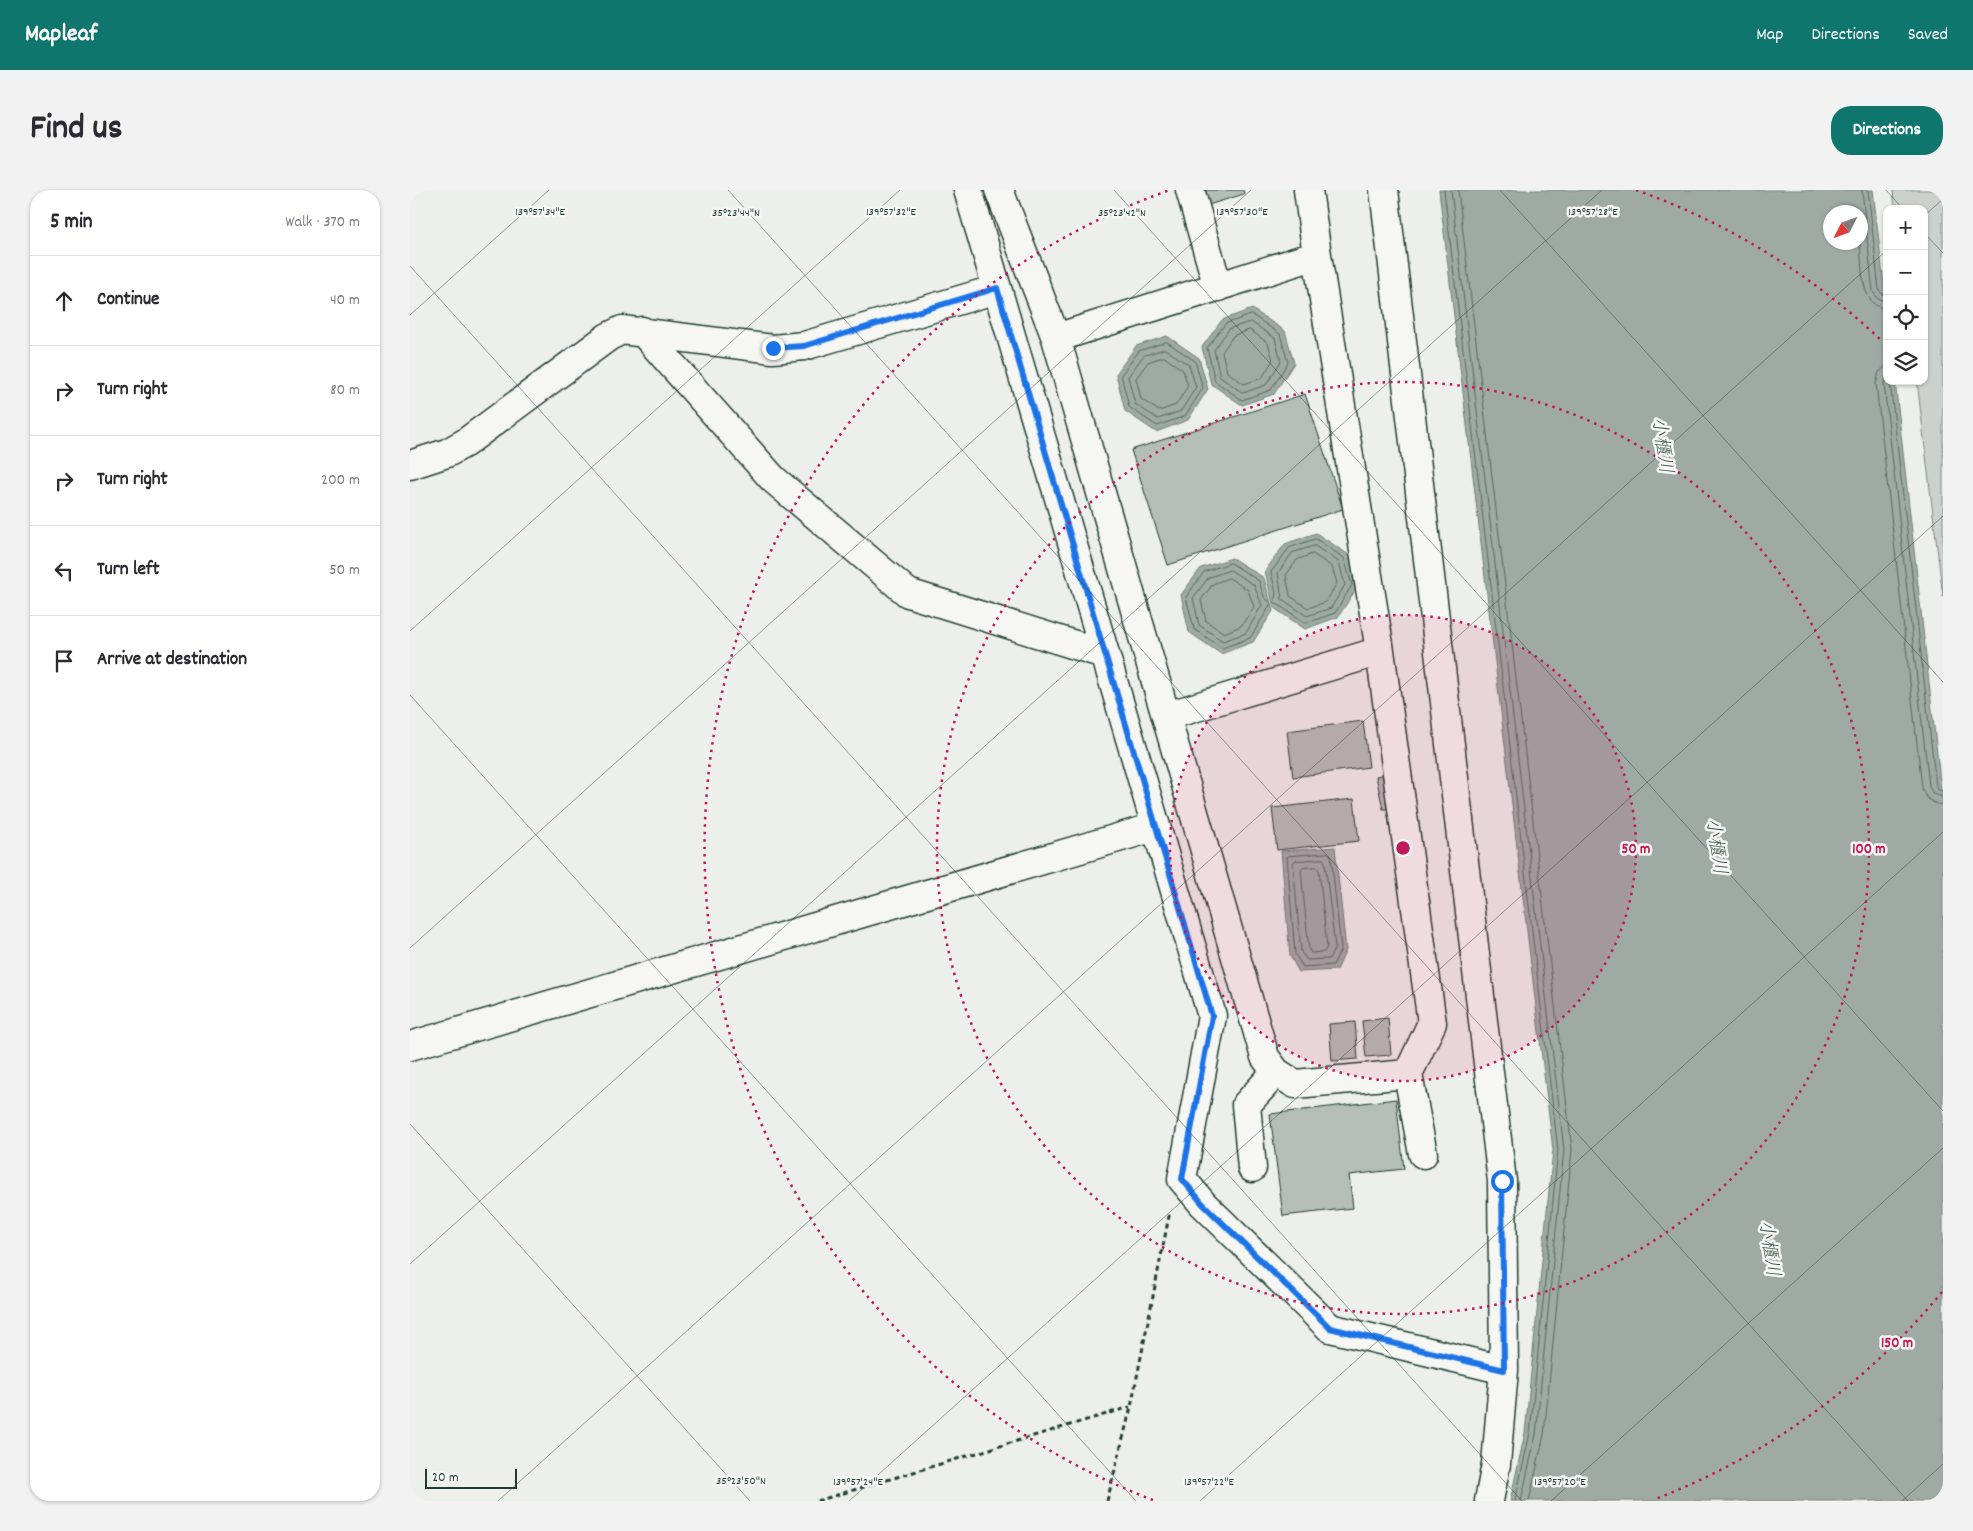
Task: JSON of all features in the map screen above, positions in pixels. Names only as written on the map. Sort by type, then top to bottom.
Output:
[{"type":"street","points":[[968,190],[1212,1016],[1182,1179],[1203,1204],[1330,1328],[1504,1370]]},
{"type":"street","points":[[999,190],[1056,338],[1265,1057],[1276,1072],[1295,1084],[1408,1074]]},
{"type":"street","points":[[1190,190],[1218,287]]},
{"type":"street","points":[[1308,190],[1380,651],[1432,1023],[1408,1074],[1423,1154]]},
{"type":"street","points":[[1384,190],[1502,1181],[1504,1370],[1496,1464],[1489,1501]]},
{"type":"street","points":[[1056,338],[1317,256]]},
{"type":"street","points":[[410,465],[447,453],[465,443],[608,337],[622,330],[773,348],[804,346],[997,288]]},
{"type":"street","points":[[642,331],[773,479],[908,593],[1104,654]]},
{"type":"street","points":[[1167,716],[1380,651]]},
{"type":"street","points":[[410,1046],[1155,827]]},
{"type":"street","points":[[1252,1168],[1246,1105],[1276,1072]]},
{"type":"path","points":[[1107,1501],[1131,1407],[1169,1214],[1182,1179]]},
{"type":"path","points":[[817,1501],[1131,1407]]},
{"type":"shaded area","points":[[1893,190],[1943,190],[1943,597],[1917,385],[1928,385],[1928,205],[1895,205]]},
{"type":"water","name":"小櫃川","points":[[1439,190],[1873,190],[1883,276],[1883,385],[1895,385],[1943,807],[1943,1501],[1510,1501],[1525,1433],[1553,1150]]},
{"type":"water","points":[[1252,309],[1285,331],[1294,363],[1274,394],[1242,405],[1211,384],[1202,347],[1222,320]]},
{"type":"water","points":[[1167,336],[1199,358],[1208,389],[1188,420],[1156,432],[1125,411],[1116,374],[1136,346]]},
{"type":"water","points":[[1316,533],[1349,555],[1358,586],[1338,617],[1305,629],[1274,608],[1265,571],[1285,544]]},
{"type":"water","points":[[1232,558],[1264,578],[1273,611],[1253,642],[1221,654],[1189,632],[1181,595],[1201,568]]},
{"type":"water","points":[[1335,847],[1346,950],[1337,970],[1299,972],[1290,956],[1281,851]]},
{"type":"building","points":[[1200,190],[1243,190],[1244,194],[1205,206]]},
{"type":"building","points":[[1305,394],[1343,509],[1168,565],[1131,450]]},
{"type":"building","points":[[1363,721],[1369,767],[1293,777],[1287,731]]},
{"type":"building","points":[[1388,774],[1394,809],[1383,809],[1376,776]]},
{"type":"building","points":[[1354,799],[1359,841],[1277,850],[1272,808]]},
{"type":"building","points":[[1388,1018],[1391,1055],[1366,1057],[1362,1021]]},
{"type":"building","points":[[1355,1022],[1358,1059],[1332,1061],[1329,1024]]},
{"type":"building","points":[[1396,1099],[1404,1169],[1349,1175],[1353,1208],[1283,1216],[1270,1114]]},
{"type":"route","points":[[773,348],[804,346],[997,288],[1212,1016],[1182,1179],[1203,1204],[1330,1328],[1504,1370],[1502,1181]]}]
